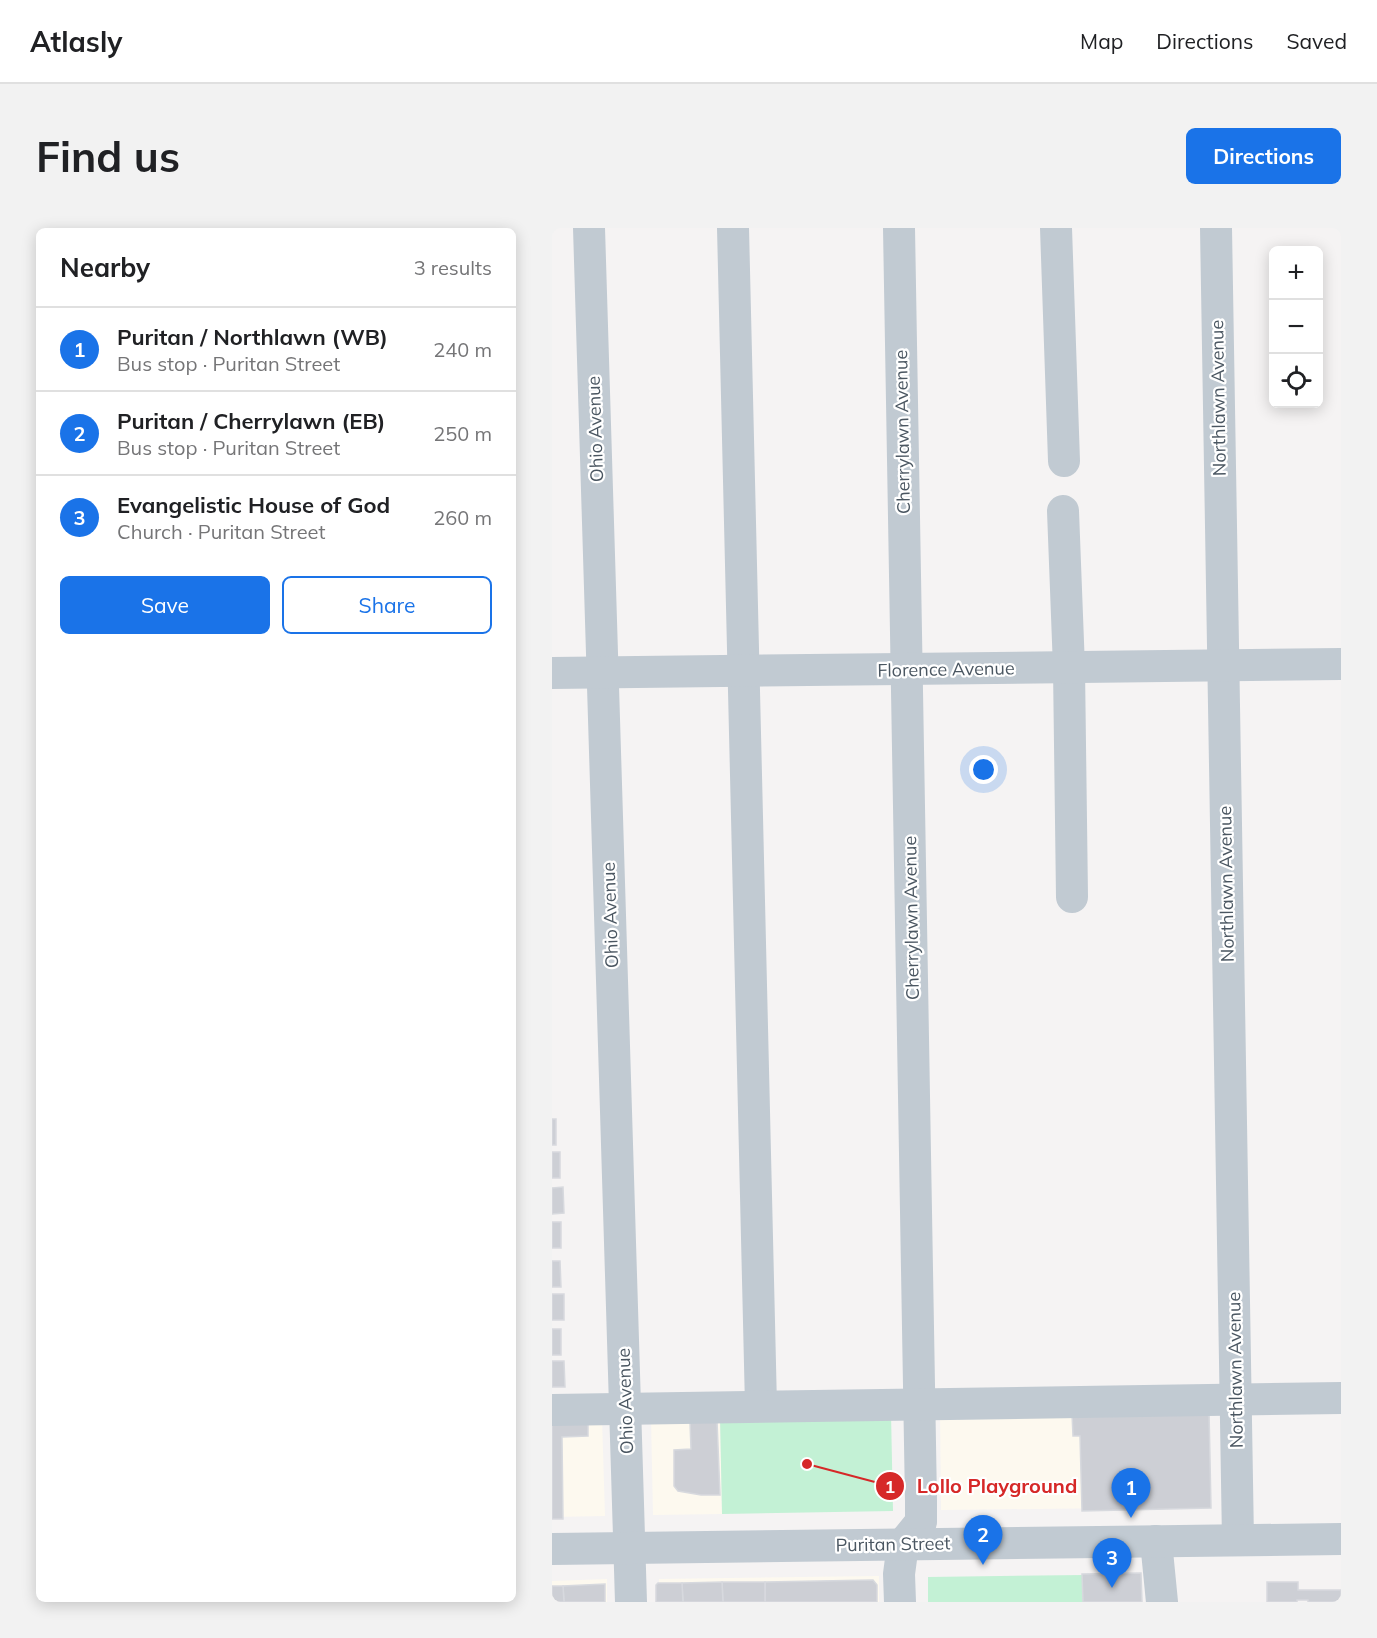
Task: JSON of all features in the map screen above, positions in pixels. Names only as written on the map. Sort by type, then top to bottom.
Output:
[{"type":"street","name":"Ohio Avenue","points":[[589,228],[631,1602]]},
{"type":"street","points":[[733,228],[761,1407]]},
{"type":"street","name":"Cherrylawn Avenue","points":[[899,228],[921,1522],[903,1544],[899,1574],[900,1602]]},
{"type":"street","points":[[1056,228],[1064,462]]},
{"type":"street","name":"Northlawn Avenue","points":[[1216,228],[1238,1540]]},
{"type":"street","points":[[1063,511],[1069,668],[1072,897]]},
{"type":"street","name":"Florence Avenue","points":[[552,674],[1341,664]]},
{"type":"street","points":[[552,1410],[1341,1398]]},
{"type":"street","name":"Puritan Street","points":[[552,1549],[1341,1539]]},
{"type":"street","points":[[1156,1541],[1162,1602]]},
{"type":"shaded area","points":[[1202,1409],[1203,1507],[941,1510],[940,1412]]},
{"type":"shaded area","points":[[720,1417],[722,1514],[653,1515],[651,1418]]},
{"type":"shaded area","points":[[602,1418],[605,1516],[552,1517],[552,1419]]},
{"type":"shaded area","points":[[879,1576],[879,1602],[659,1602],[659,1579]]},
{"type":"shaded area","points":[[607,1579],[607,1602],[552,1602],[552,1581]]},
{"type":"green space","points":[[891,1413],[893,1511],[722,1514],[720,1417]]},
{"type":"green space","points":[[1084,1575],[1085,1602],[928,1602],[928,1577]]},
{"type":"building","points":[[552,1119],[556,1119],[556,1145],[552,1145]]},
{"type":"building","points":[[552,1152],[560,1152],[560,1178],[552,1178]]},
{"type":"building","points":[[563,1187],[564,1213],[552,1214],[552,1188]]},
{"type":"building","points":[[552,1222],[561,1222],[561,1248],[552,1248]]},
{"type":"building","points":[[552,1261],[560,1261],[561,1287],[552,1287]]},
{"type":"building","points":[[552,1294],[564,1294],[564,1320],[552,1320]]},
{"type":"building","points":[[552,1329],[561,1329],[561,1355],[552,1355]]},
{"type":"building","points":[[552,1361],[564,1361],[565,1387],[552,1387]]},
{"type":"building","points":[[1209,1411],[1211,1508],[1082,1511],[1080,1436],[1073,1436],[1072,1414]]},
{"type":"building","points":[[552,1419],[588,1419],[588,1436],[562,1437],[563,1519],[552,1519]]},
{"type":"building","points":[[717,1421],[720,1495],[701,1495],[678,1491],[674,1486],[674,1450],[691,1449],[690,1422]]},
{"type":"building","points":[[1141,1573],[1142,1602],[1083,1602],[1082,1574]]},
{"type":"building","points":[[873,1580],[877,1585],[877,1602],[765,1602],[765,1582]]},
{"type":"building","points":[[722,1582],[765,1582],[765,1602],[723,1602]]},
{"type":"building","points":[[722,1582],[723,1602],[683,1602],[682,1583]]},
{"type":"building","points":[[1267,1582],[1298,1582],[1298,1590],[1341,1590],[1341,1602],[1297,1600],[1297,1602],[1267,1602]]},
{"type":"building","points":[[658,1583],[682,1583],[683,1602],[656,1602]]},
{"type":"building","points":[[605,1584],[605,1602],[564,1602],[563,1586]]},
{"type":"building","points":[[552,1586],[563,1586],[564,1602],[552,1602]]},
{"type":"place","name":"Lollo Playground","points":[[807,1464]]},
{"type":"place","name":"Puritan / Northlawn (WB)","points":[[1131,1518]]},
{"type":"place","name":"Puritan / Cherrylawn (EB)","points":[[983,1565]]},
{"type":"place","name":"Evangelistic House of God","points":[[1112,1588]]}]
